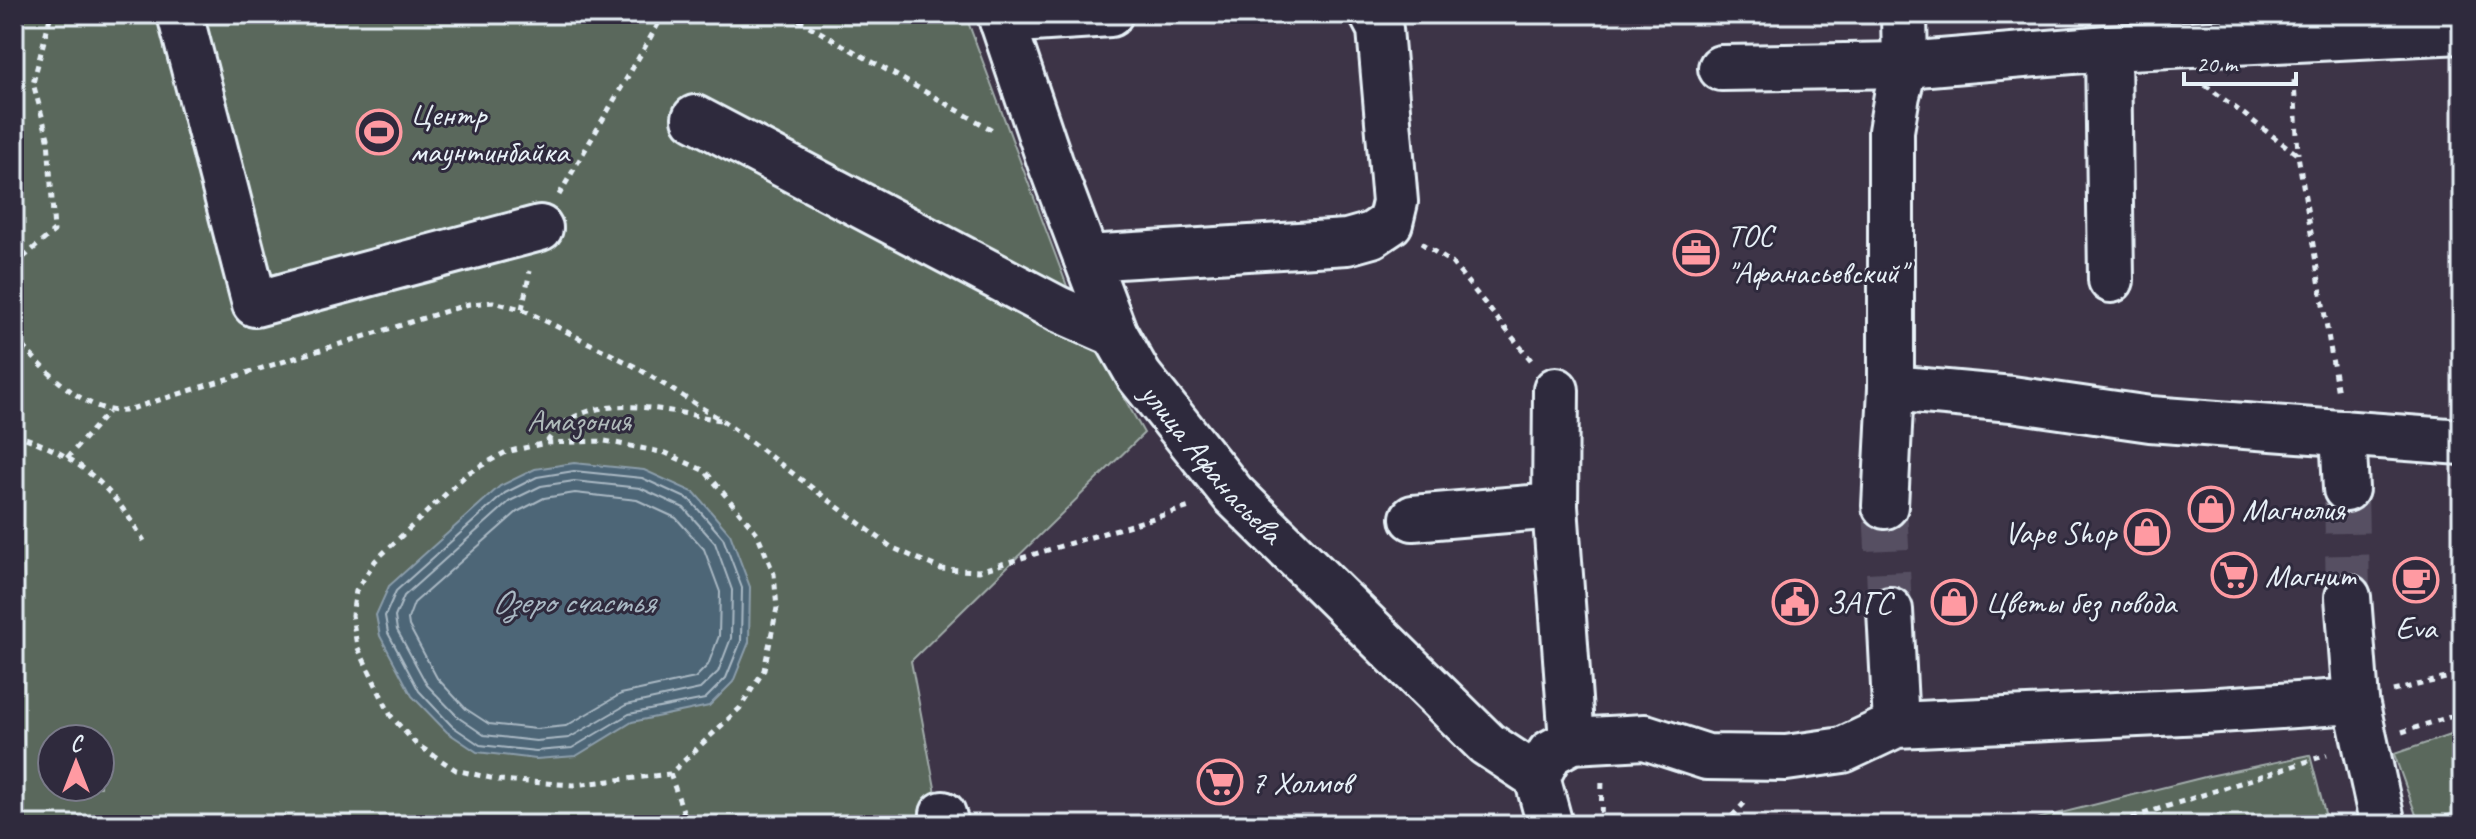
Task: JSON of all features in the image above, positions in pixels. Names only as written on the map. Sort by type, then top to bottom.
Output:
[{"type":"street","points":[[180,14],[255,304],[540,228]]},
{"type":"street","points":[[1001,18],[1110,14]]},
{"type":"street","points":[[1086,258],[1347,242],[1372,235],[1390,223],[1395,202],[1383,60],[1380,29],[1372,14]]},
{"type":"street","points":[[1885,506],[1891,388],[1891,131],[1905,65],[1904,14]]},
{"type":"street","name":"улица Афанасьева","points":[[1001,18],[1050,162],[1115,334],[1139,376],[1233,494],[1487,744],[1537,777]]},
{"type":"street","points":[[1721,68],[1905,65],[2108,48],[2151,30],[2292,38],[2462,31]]},
{"type":"street","points":[[2108,48],[2111,280]]},
{"type":"street","points":[[695,118],[1058,309],[1115,334]]},
{"type":"street","points":[[1891,388],[2012,399],[2150,419],[2462,442]]},
{"type":"street","points":[[1556,390],[1555,506],[1572,741]]},
{"type":"street","points":[[2343,433],[2346,489]]},
{"type":"street","points":[[1413,518],[1555,506]]},
{"type":"street","points":[[2348,597],[2356,701],[2383,825]]},
{"type":"street","points":[[1890,610],[1896,725]]},
{"type":"street","points":[[1550,825],[1537,777],[1550,753],[1572,741],[1645,737],[1707,757],[1786,758],[1843,750],[1896,725],[2356,701]]},
{"type":"path","points":[[14,247],[25,256],[54,231],[48,138],[33,83],[51,14]]},
{"type":"path","points":[[540,228],[664,14]]},
{"type":"path","points":[[788,14],[1050,162]]},
{"type":"path","points":[[2292,38],[2298,155],[2337,389]]},
{"type":"path","points":[[2201,83],[2298,155]]},
{"type":"path","points":[[1390,223],[1452,263],[1556,390]]},
{"type":"path","points":[[14,338],[66,389],[108,412],[124,411],[469,304],[493,302],[522,309],[634,366],[723,421],[891,547],[941,569],[979,571],[1233,494]]},
{"type":"path","points":[[546,443],[553,432],[572,417],[605,408],[645,408],[723,421]]},
{"type":"path","points":[[67,458],[108,412]]},
{"type":"path","points":[[14,434],[67,458],[100,480],[126,510],[144,541]]},
{"type":"path","points":[[605,441],[666,453],[705,471],[757,533],[774,574],[777,608],[764,670],[740,708],[670,774],[574,785],[499,780],[456,770],[416,744],[391,716],[357,646],[352,615],[356,591],[375,561],[468,473],[506,452],[546,443],[605,441]]},
{"type":"path","points":[[2356,701],[2462,674]]},
{"type":"path","points":[[2109,825],[2462,713]]},
{"type":"path","points":[[670,774],[688,825]]},
{"type":"path","points":[[2435,825],[2462,817]]},
{"type":"green space","name":"Амазония","points":[[14,14],[965,14],[1079,318],[1144,433],[911,661],[942,825],[14,825]]},
{"type":"green space","points":[[2462,731],[2462,811],[2419,823],[2394,754]]},
{"type":"green space","points":[[2310,755],[2328,825],[2013,825],[2209,776]]},
{"type":"water","name":"Озеро счастья","points":[[574,463],[644,470],[695,493],[730,534],[750,587],[749,642],[733,682],[709,706],[632,722],[576,756],[536,759],[477,752],[447,732],[412,696],[380,636],[376,615],[389,586],[500,486],[535,469]]},
{"type":"tunnel","points":[[2346,489],[2348,597]]},
{"type":"tunnel","points":[[1885,506],[1890,610]]},
{"type":"place","name":"Центр маунтинбайка","points":[[379,132]]},
{"type":"place","name":"ТОС \"Афанасьевский\"","points":[[1696,253]]},
{"type":"place","name":"Магнолия","points":[[2211,509]]},
{"type":"place","name":"Vape Shop","points":[[2147,532]]},
{"type":"place","name":"Магнит","points":[[2234,575]]},
{"type":"place","name":"Eva","points":[[2416,580]]},
{"type":"place","name":"ЗАГС","points":[[1795,602]]},
{"type":"place","name":"Цветы без повода","points":[[1954,602]]},
{"type":"place","name":"7 Холмов","points":[[1220,782]]}]
